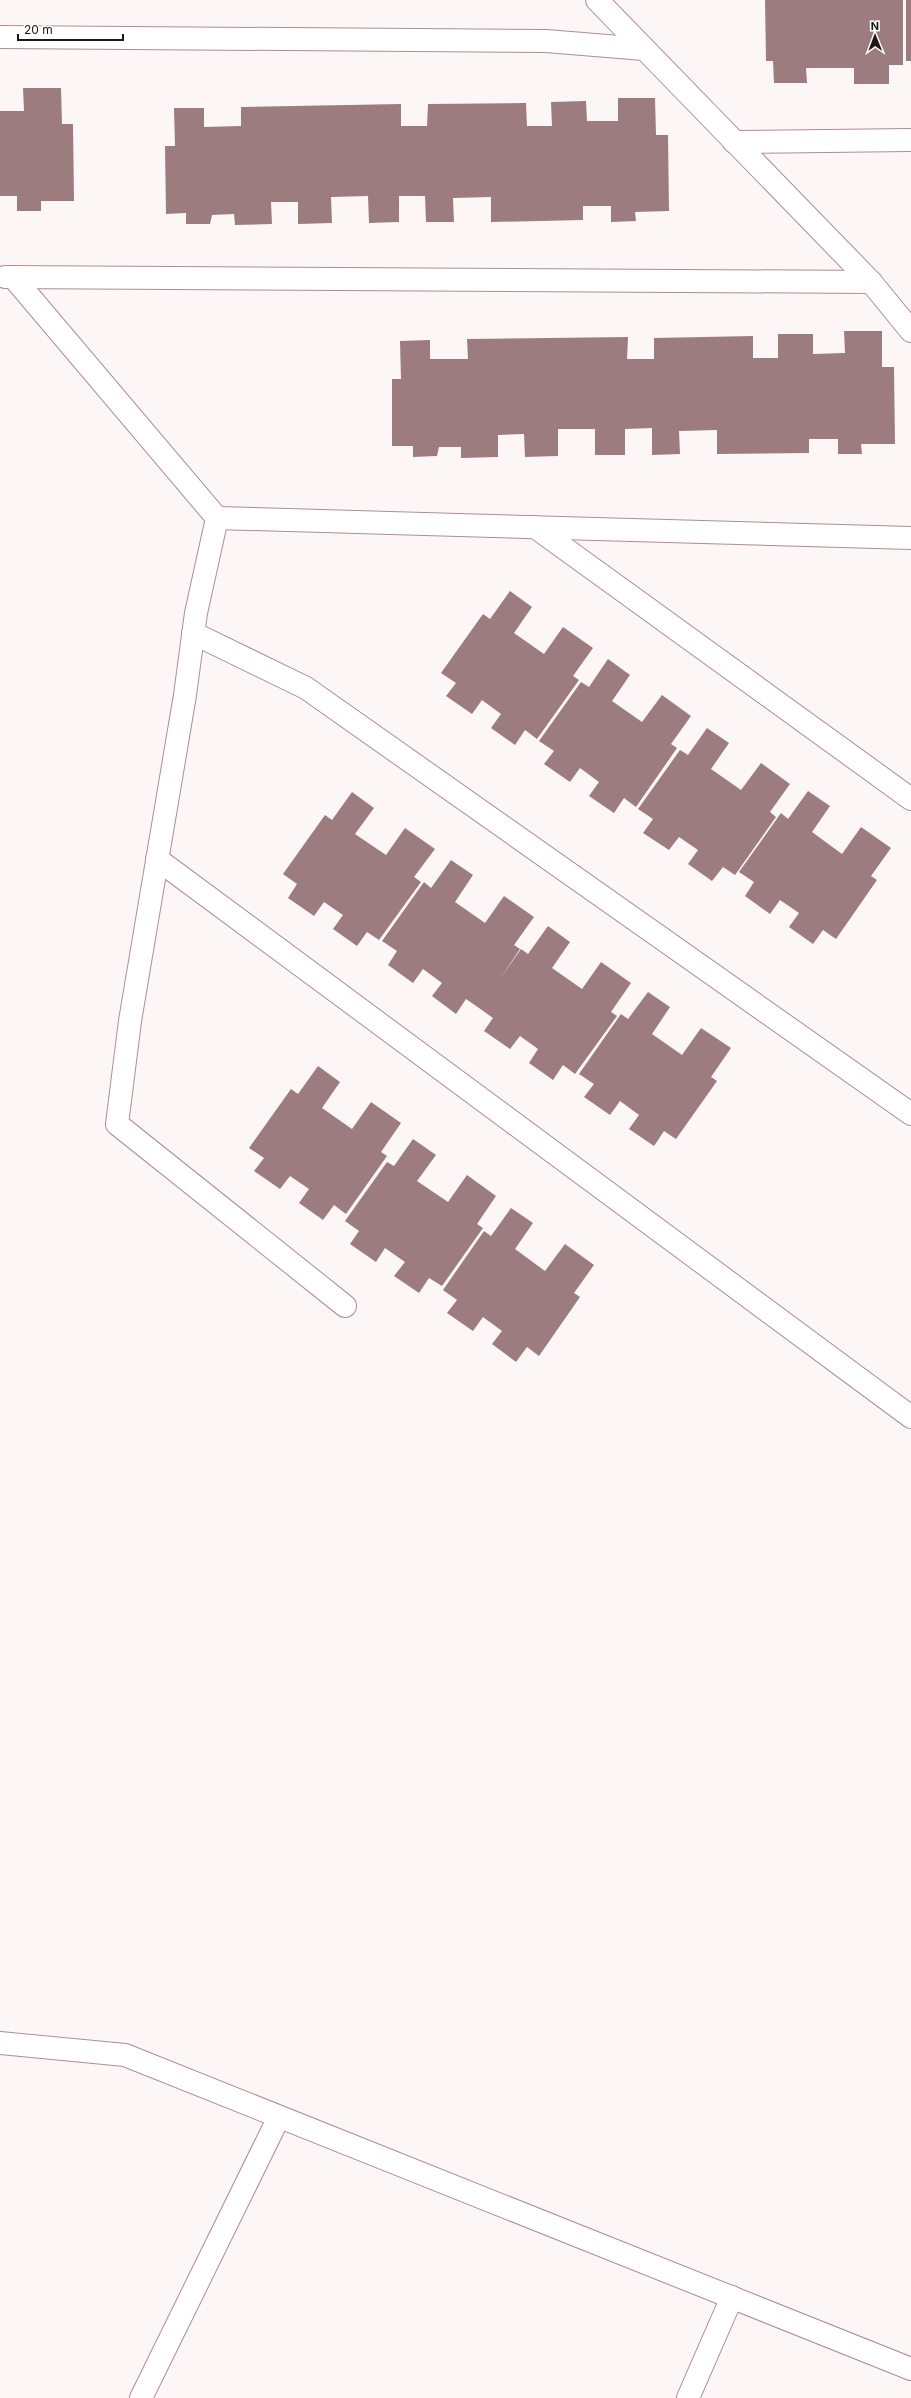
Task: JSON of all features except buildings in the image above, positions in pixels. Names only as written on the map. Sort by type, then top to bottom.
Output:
[{"type":"street","points":[[596,0],[871,282],[911,331]]},
{"type":"street","points":[[0,37],[546,41],[644,49]]},
{"type":"street","points":[[734,142],[911,140]]},
{"type":"street","points":[[7,277],[871,282]]},
{"type":"street","points":[[7,277],[217,518],[911,538]]},
{"type":"street","points":[[217,518],[193,633],[185,696],[130,1021],[118,1124],[345,1306]]},
{"type":"street","points":[[535,527],[911,799]]},
{"type":"street","points":[[193,633],[306,688],[911,1114]]},
{"type":"street","points":[[157,859],[911,1417]]},
{"type":"street","points":[[0,2043],[125,2055],[911,2369]]},
{"type":"street","points":[[141,2398],[279,2116]]},
{"type":"street","points":[[688,2398],[732,2297]]}]
